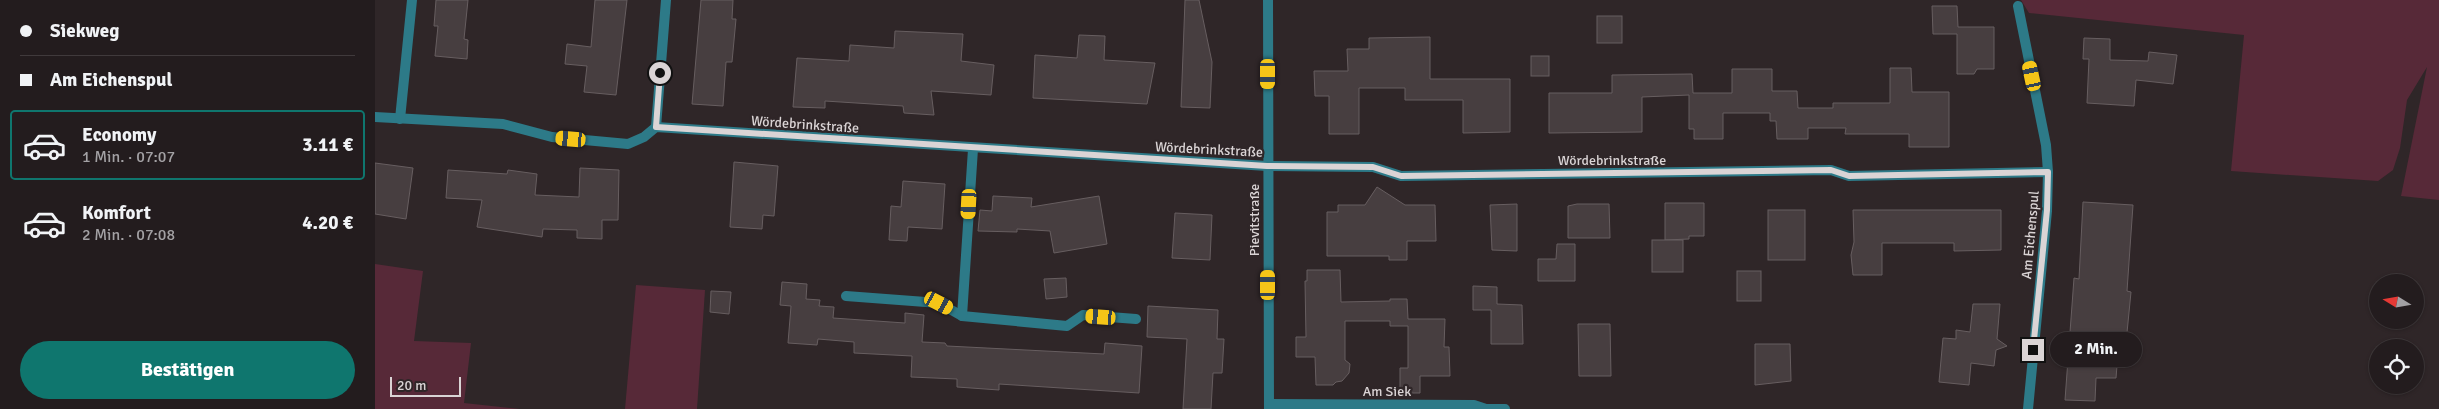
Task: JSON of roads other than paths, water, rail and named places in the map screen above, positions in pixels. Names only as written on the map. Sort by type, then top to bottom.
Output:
[{"type":"street","points":[[400,119],[412,0]]},
{"type":"street","points":[[375,117],[503,124],[551,137],[628,144],[644,137],[656,127],[666,0]]},
{"type":"street","name":"Pievitstraße","points":[[1268,0],[1269,406]]},
{"type":"street","name":"Am Eichenspul","points":[[2018,6],[2047,145],[2048,172],[2047,210],[2028,409]]},
{"type":"street","name":"Wördebrinkstraße","points":[[656,127],[1267,166],[1373,167],[1401,176],[1831,170],[1849,176],[2048,172]]},
{"type":"street","points":[[962,316],[973,148]]},
{"type":"street","points":[[846,296],[939,303],[962,316],[1067,326],[1083,316],[1136,319]]},
{"type":"street","name":"Am Siek","points":[[1269,406],[1473,405],[1487,409],[1505,409]]}]
